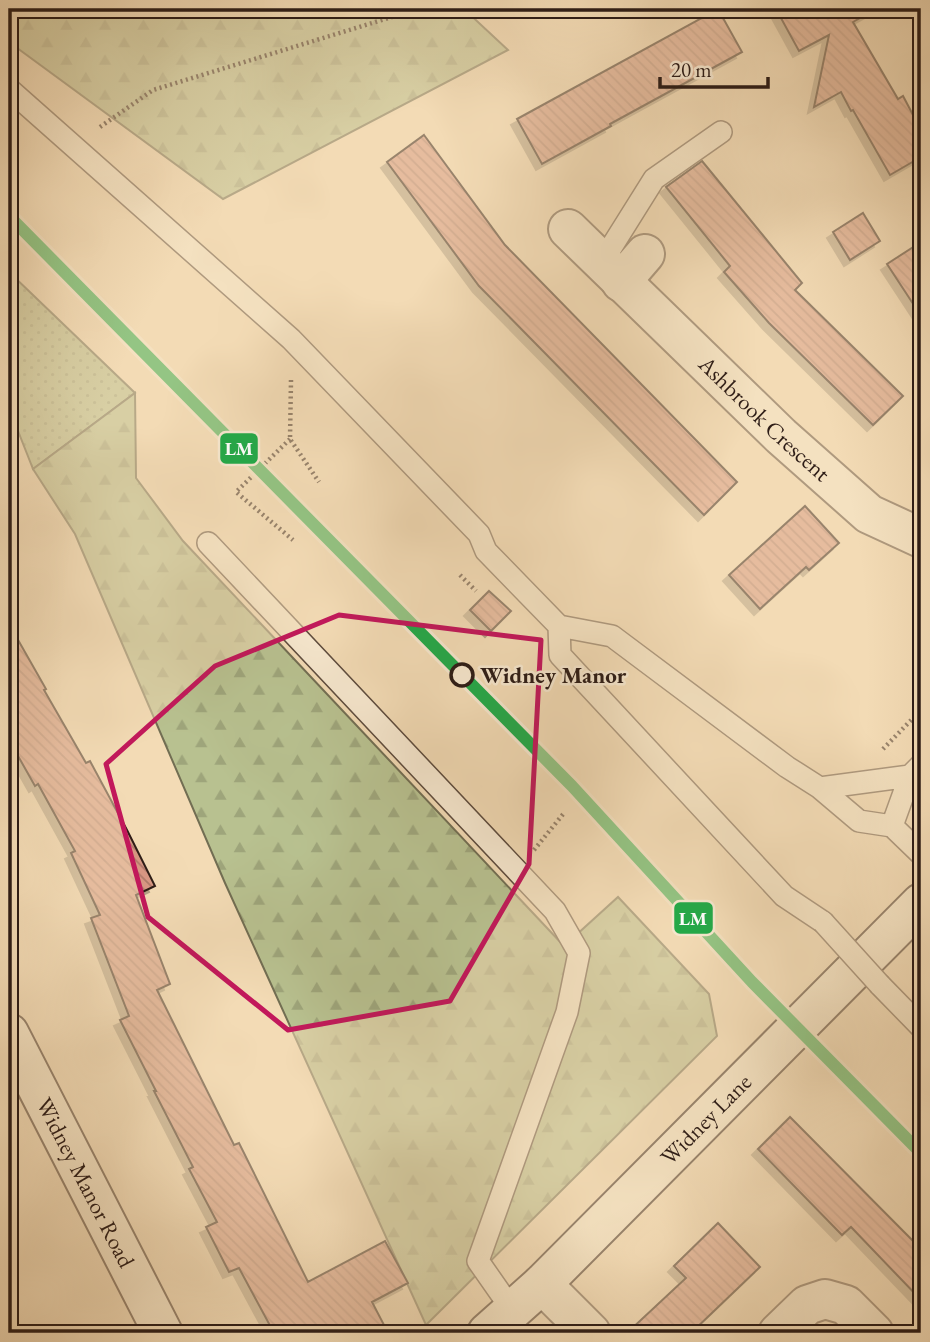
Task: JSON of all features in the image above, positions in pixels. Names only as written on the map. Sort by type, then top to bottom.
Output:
[{"type":"street","name":"Ashbrook Crescent","points":[[568,229],[623,266],[781,436],[869,514],[921,538]]},
{"type":"street","name":"Widney Lane","points":[[500,1322],[542,1284],[921,903]]},
{"type":"street","name":"Widney Manor Road","points":[[9,1033],[163,1333]]},
{"type":"street","points":[[542,1284],[591,1333]]},
{"type":"street","points":[[778,1333],[807,1305],[825,1299],[846,1305],[874,1333]]},
{"type":"lane","points":[[9,89],[291,339],[479,534],[486,551],[559,626],[612,636],[787,767],[820,788],[859,821],[892,826],[921,854]]},
{"type":"lane","points":[[623,266],[654,178],[721,132]]},
{"type":"lane","points":[[208,543],[555,911],[579,953],[567,1012],[478,1261],[500,1322]]},
{"type":"lane","points":[[559,626],[560,655],[784,896],[823,922],[921,1027]]},
{"type":"lane","points":[[820,788],[916,770]]},
{"type":"lane","points":[[892,826],[916,770]]},
{"type":"path","points":[[100,127],[153,90],[418,9]]},
{"type":"path","points":[[291,339],[290,439],[319,482]]},
{"type":"path","points":[[290,439],[236,492],[293,540]]},
{"type":"path","points":[[460,575],[476,591]]},
{"type":"path","points":[[880,752],[921,710]]},
{"type":"path","points":[[516,872],[564,813]]},
{"type":"highlighted area","points":[[339,615],[541,640],[529,864],[450,1001],[288,1030],[148,917],[106,764],[215,666]]},
{"type":"green space","points":[[9,9],[464,9],[508,50],[223,199],[9,42]]},
{"type":"green space","points":[[9,272],[135,393],[33,469],[9,408]]},
{"type":"green space","points":[[135,393],[136,478],[183,541],[564,946],[618,897],[709,994],[717,1036],[426,1325],[225,883],[75,534],[33,469]]},
{"type":"building","points":[[718,9],[742,52],[542,164],[517,119]]},
{"type":"building","points":[[776,9],[876,9],[853,22],[898,99],[903,96],[921,130],[921,157],[890,175],[841,92],[814,107],[829,35],[799,51]]},
{"type":"building","points":[[424,135],[505,245],[737,482],[704,515],[479,286],[387,162]]},
{"type":"building","points":[[702,161],[802,283],[795,290],[903,396],[873,425],[769,323],[724,272],[730,266],[666,187]]},
{"type":"building","points":[[863,213],[880,241],[850,260],[833,232]]},
{"type":"building","points":[[921,242],[921,316],[887,264]]},
{"type":"building","points":[[805,506],[839,543],[809,570],[806,567],[760,609],[729,575]]},
{"type":"building","points":[[489,591],[511,611],[491,631],[470,610]]},
{"type":"building","points":[[9,624],[86,763],[90,761],[155,886],[136,895],[170,984],[157,990],[234,1145],[239,1143],[308,1282],[385,1241],[408,1283],[372,1302],[384,1325],[368,1333],[274,1333],[239,1268],[229,1272],[206,1227],[217,1222],[189,1169],[193,1167],[120,1020],[129,1016],[91,918],[100,915],[71,853],[75,851],[38,784],[35,786],[9,740]]},
{"type":"building","points":[[790,1117],[921,1249],[921,1300],[851,1227],[842,1235],[758,1149]]},
{"type":"building","points":[[718,1223],[760,1267],[691,1333],[627,1333],[686,1278],[674,1266]]},
{"type":"transit line","name":"LM","points":[[9,216],[572,786],[752,982],[921,1153]]},
{"type":"place","name":"Widney Manor","points":[[462,675]]}]
